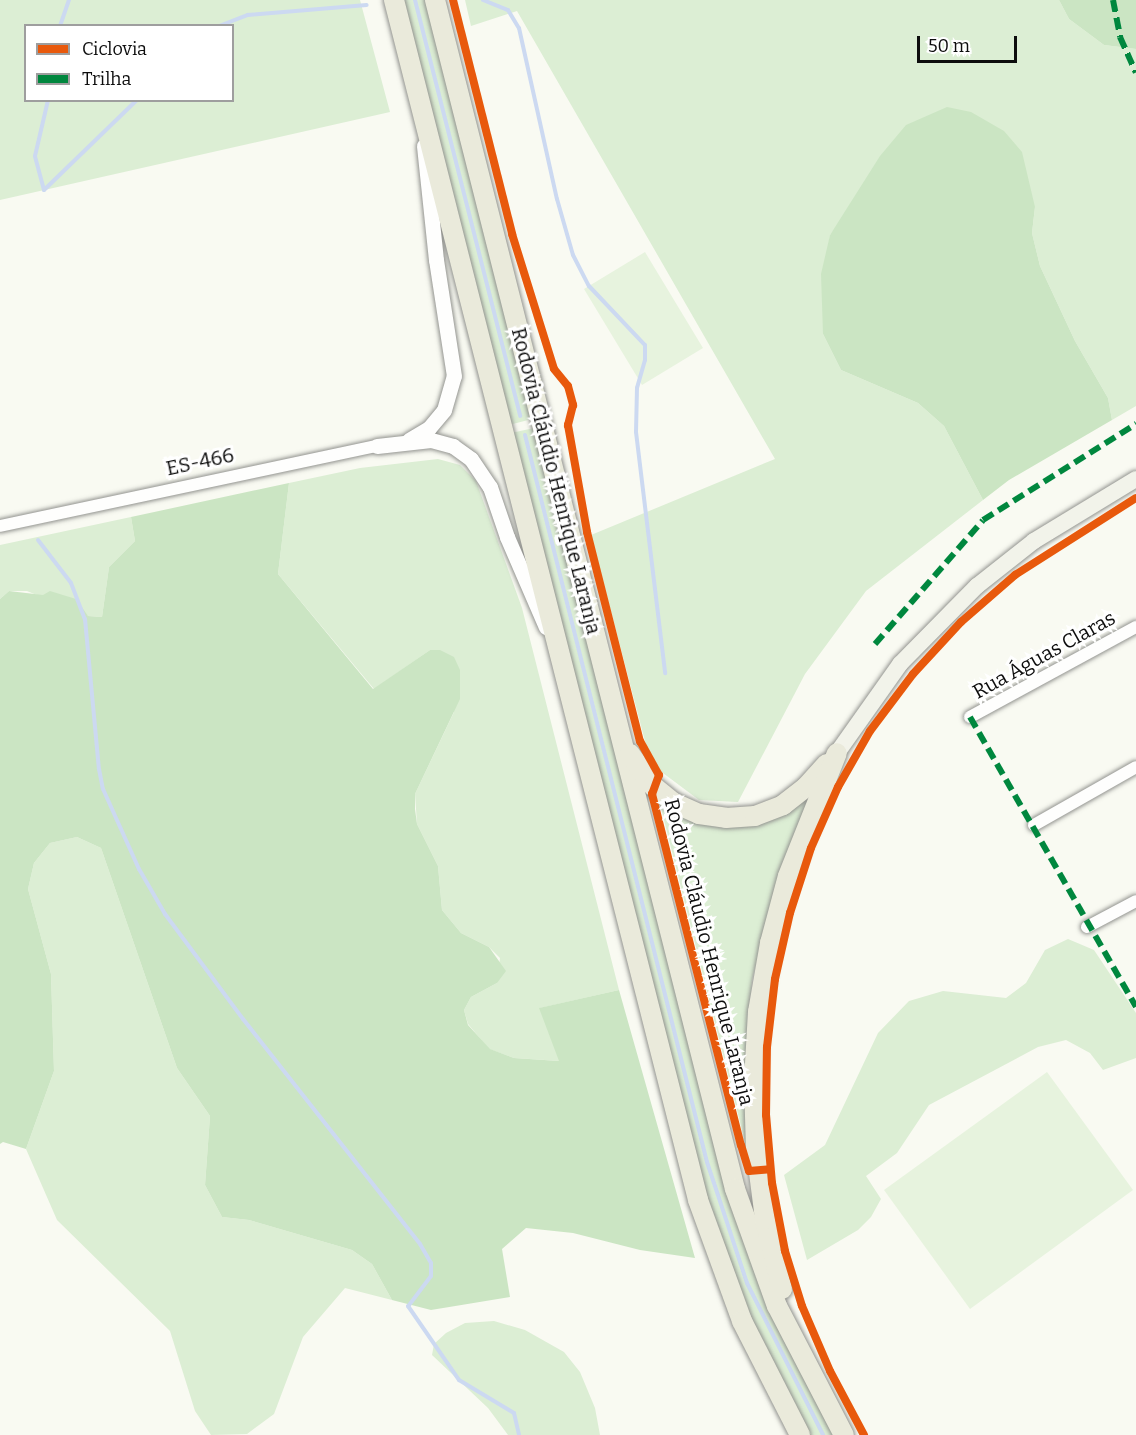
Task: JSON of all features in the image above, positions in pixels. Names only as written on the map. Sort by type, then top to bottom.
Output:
[{"type":"main road","name":"Rodovia Cláudio Henrique Laranja","points":[[394,0],[698,1200],[742,1321],[800,1435]]},
{"type":"main road","name":"Rodovia Cláudio Henrique Laranja","points":[[435,0],[741,1209],[777,1306],[844,1435]]},
{"type":"main road","points":[[621,741],[644,775],[663,795],[692,811],[726,818],[755,816],[783,805],[807,787],[837,753],[900,664],[970,592],[1034,541],[1136,479]]},
{"type":"main road","points":[[833,1416],[804,1353],[773,1253],[760,1185],[754,1081],[758,1012],[778,909],[799,843],[837,753]]},
{"type":"street","name":"ES-466","points":[[409,440],[429,428],[444,410],[454,376],[431,227],[420,101]]},
{"type":"street","name":"ES-466","points":[[0,526],[376,446],[409,440],[442,442],[463,452],[479,467],[561,660]]},
{"type":"street","name":"Rua Águas Claras","points":[[970,717],[1134,632]]},
{"type":"street","points":[[1034,825],[1136,767]]},
{"type":"street","points":[[1087,927],[1136,901]]},
{"type":"green space","points":[[0,0],[360,0],[390,112],[0,200]]},
{"type":"green space","points":[[402,0],[426,0],[532,419],[509,425]]},
{"type":"green space","points":[[465,0],[1059,0],[1069,19],[1104,45],[1136,49],[1136,406],[1112,420],[1108,398],[1075,341],[1040,266],[1032,233],[1035,207],[852,206],[830,235],[823,334],[841,370],[918,403],[944,426],[983,500],[866,591],[805,674],[738,802],[699,800],[651,764],[591,535],[775,459],[517,11],[471,26]]},
{"type":"green space","points":[[1059,0],[1136,0],[1136,49],[1104,45],[1069,19]]},
{"type":"green space","points":[[947,107],[971,112],[1004,131],[1022,152],[1035,207],[1032,233],[1040,266],[1075,341],[1108,398],[1112,420],[1009,480],[983,500],[944,426],[918,403],[841,370],[823,334],[821,274],[830,235],[880,156],[906,125]]},
{"type":"green space","points":[[645,252],[703,348],[642,385],[584,289]]},
{"type":"green space","points":[[534,428],[727,1193],[835,1435],[809,1435],[750,1318],[705,1199],[511,433]]},
{"type":"green space","points":[[438,459],[460,465],[476,481],[522,608],[619,990],[540,1008],[560,1061],[514,1058],[489,1049],[468,1024],[464,1010],[471,997],[497,983],[500,958],[489,947],[461,933],[442,910],[438,866],[417,824],[415,794],[454,712],[430,650],[374,689],[278,574],[289,483],[360,468]]},
{"type":"green space","points":[[289,483],[278,574],[373,689],[430,650],[440,650],[454,657],[460,670],[460,699],[415,794],[415,809],[417,824],[438,866],[442,910],[461,933],[489,947],[506,971],[497,983],[471,997],[464,1010],[468,1025],[490,1049],[514,1058],[559,1061],[539,1008],[619,990],[695,1258],[640,1250],[573,1233],[526,1228],[502,1249],[510,1297],[431,1310],[392,1300],[372,1264],[352,1250],[249,1220],[222,1217],[205,1185],[210,1116],[177,1068],[101,848],[77,837],[50,843],[34,863],[28,889],[51,974],[54,1071],[26,1149],[3,1142],[0,1144],[0,599],[9,591],[43,595],[50,591],[76,599],[88,616],[102,617],[109,567],[135,541],[131,517]]},
{"type":"green space","points":[[131,517],[135,541],[109,567],[102,617],[88,616],[27,591],[9,591],[0,599],[0,545]]},
{"type":"green space","points":[[812,795],[776,883],[752,980],[744,1072],[749,1158],[659,800],[671,809],[787,812]]},
{"type":"green space","points":[[77,837],[101,848],[177,1068],[210,1116],[205,1185],[222,1217],[249,1220],[352,1250],[372,1264],[392,1300],[345,1288],[303,1337],[274,1414],[247,1434],[211,1435],[195,1411],[170,1331],[57,1220],[26,1149],[54,1071],[51,974],[28,889],[34,863],[50,843]]},
{"type":"green space","points":[[1068,939],[1094,950],[1136,1013],[1136,1058],[1103,1070],[1090,1053],[1066,1040],[1038,1047],[929,1105],[897,1153],[866,1176],[881,1199],[871,1217],[858,1230],[807,1260],[784,1175],[825,1145],[878,1033],[909,1001],[943,991],[1006,998],[1026,983],[1045,950]]},
{"type":"green space","points":[[1047,1072],[1133,1190],[970,1309],[884,1190]]},
{"type":"green space","points":[[494,1321],[525,1330],[564,1352],[580,1372],[595,1408],[600,1435],[508,1435],[488,1408],[432,1355],[434,1344],[446,1333],[465,1323]]},
{"type":"waterway","points":[[61,24],[69,0]]},
{"type":"waterway","points":[[415,0],[520,416]]},
{"type":"waterway","points":[[483,0],[508,10],[519,28],[557,199],[573,255],[589,286],[645,345],[645,360],[637,388],[636,432],[665,673]]},
{"type":"waterway","points":[[224,24],[248,15],[367,5]]},
{"type":"waterway","points":[[44,190],[35,156],[48,102]]},
{"type":"waterway","points":[[44,190],[135,102]]},
{"type":"waterway","points":[[525,435],[707,1162],[747,1283],[823,1435]]},
{"type":"waterway","points":[[38,540],[71,583],[85,619],[99,769],[103,789],[139,869],[165,914],[243,1019],[420,1244],[431,1263],[431,1276],[408,1306],[459,1380],[514,1413],[519,1435]]},
{"type":"marked path","points":[[1113,0],[1120,37],[1136,73]]},
{"type":"marked path","points":[[875,644],[983,520],[1136,424]]},
{"type":"marked path","points":[[970,717],[1136,1007]]},
{"type":"cycle path","points":[[453,0],[512,234],[554,369],[568,386],[573,405],[568,425],[587,532],[640,741],[659,775],[652,794],[741,1145],[749,1171],[770,1169]]},
{"type":"cycle path","points":[[864,1435],[830,1371],[802,1306],[785,1251],[772,1183],[766,1115],[767,1047],[775,979],[790,913],[811,848],[838,787],[870,731],[913,674],[961,622],[1015,575],[1136,498]]}]
